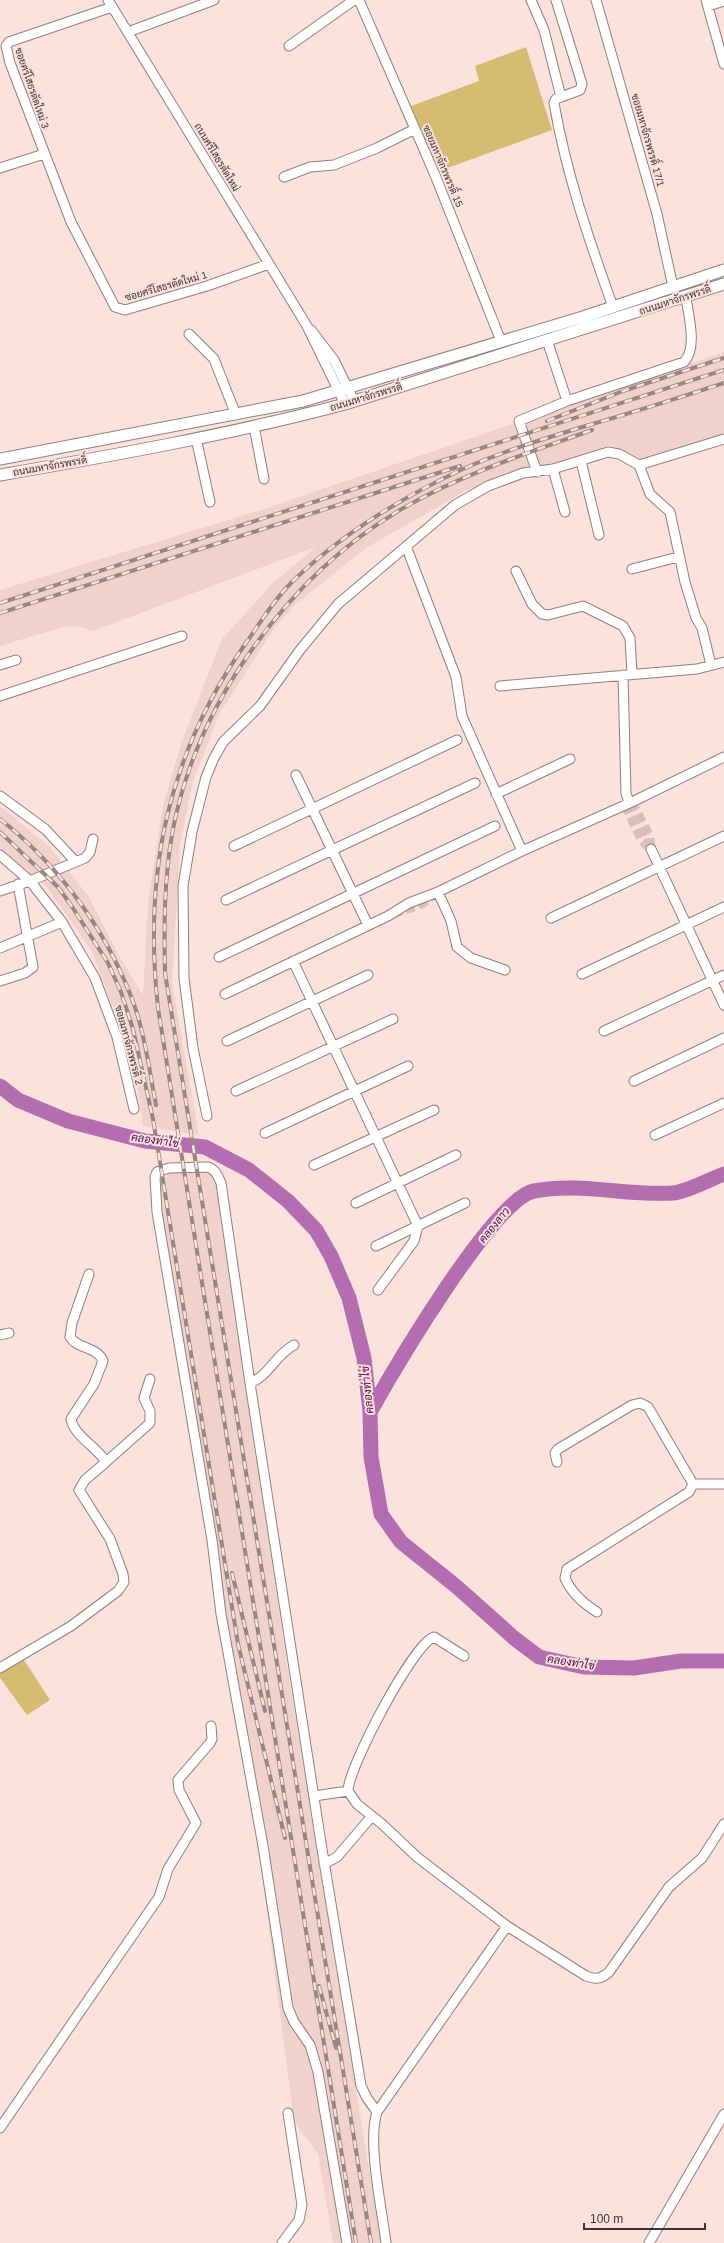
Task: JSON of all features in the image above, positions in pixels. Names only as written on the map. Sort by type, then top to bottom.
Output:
[{"type":"main road","name":"ถนนมหาจักรพรรดิ์","points":[[0,460],[302,401],[613,307],[724,270]]},
{"type":"main road","name":"ถนนมหาจักรพรรดิ์","points":[[0,475],[196,438],[254,426],[349,403],[724,284]]},
{"type":"street","points":[[128,32],[214,0]]},
{"type":"street","points":[[289,46],[354,0]]},
{"type":"street","name":"ซอยมหาจักรพรรดิ์ 15","points":[[359,0],[416,129],[478,280],[501,341]]},
{"type":"street","points":[[531,0],[544,30],[561,97]]},
{"type":"street","points":[[556,0],[582,84],[580,90],[556,99],[554,103],[560,138],[590,241],[613,307]]},
{"type":"street","name":"ซอยมหาจักรพรรดิ์ 17/1","points":[[596,0],[654,206],[673,287]]},
{"type":"street","points":[[724,1],[707,3],[724,64]]},
{"type":"street","name":"ถนนศรีโสธรตัดใหม่","points":[[110,3],[307,326],[334,360],[349,403]]},
{"type":"street","name":"ซอยศรีโสธรตัดใหม่ 3","points":[[53,178],[10,63],[6,44],[110,3]]},
{"type":"street","points":[[284,177],[310,168],[334,164],[378,148],[416,129]]},
{"type":"street","points":[[0,168],[44,154]]},
{"type":"street","name":"ซอยศรีโสธรตัดใหม่ 1","points":[[53,178],[88,257],[118,310],[125,310],[172,297],[269,264]]},
{"type":"street","points":[[537,472],[519,421],[567,401],[684,362],[691,353],[690,325],[686,297]]},
{"type":"street","points":[[189,334],[214,359],[236,415]]},
{"type":"street","points":[[547,340],[567,401]]},
{"type":"street","points":[[254,426],[264,479]]},
{"type":"street","points":[[196,438],[210,502]]},
{"type":"street","points":[[639,465],[724,439]]},
{"type":"street","points":[[207,1116],[195,1056],[185,985],[183,928],[183,886],[192,832],[206,777],[214,758],[224,742],[260,706],[300,650],[338,604],[455,505],[488,486],[523,473],[553,469],[608,452],[619,454],[639,465],[650,494],[670,512],[676,534],[678,557],[696,618],[702,628],[711,665]]},
{"type":"street","points":[[581,461],[599,534]]},
{"type":"street","points":[[553,469],[564,512]]},
{"type":"street","points":[[406,546],[456,677],[462,716],[522,851]]},
{"type":"street","points":[[632,569],[678,557]]},
{"type":"street","points":[[516,571],[532,604],[542,614],[548,615],[583,606],[623,626],[630,638],[626,793],[629,803]]},
{"type":"street","points":[[0,696],[182,636]]},
{"type":"street","points":[[0,665],[16,660]]},
{"type":"street","points":[[500,686],[697,668],[724,662]]},
{"type":"street","points":[[234,846],[457,740]]},
{"type":"street","points":[[225,994],[388,916],[409,903],[438,892],[522,851],[629,803],[724,757]]},
{"type":"street","points":[[496,794],[570,759]]},
{"type":"street","points":[[296,775],[368,925]]},
{"type":"street","points":[[226,900],[475,783]]},
{"type":"street","points":[[0,796],[45,829],[76,862]]},
{"type":"street","points":[[219,957],[495,826]]},
{"type":"street","points":[[551,918],[724,836]]},
{"type":"street","points":[[0,891],[30,881],[76,862],[90,852],[92,839]]},
{"type":"street","points":[[651,850],[724,1005]]},
{"type":"street","name":"ซอยมหาจักรพรรดิ์ 2","points":[[0,855],[30,881],[62,922],[95,978],[106,1003],[117,1037],[134,1109]]},
{"type":"street","points":[[0,981],[25,973],[33,967],[18,884]]},
{"type":"street","points":[[438,892],[451,921],[457,947],[471,958],[505,970]]},
{"type":"street","points":[[582,974],[724,907]]},
{"type":"street","points":[[0,948],[62,922]]},
{"type":"street","points":[[294,961],[418,1226],[414,1241],[378,1290]]},
{"type":"street","points":[[227,1041],[368,975]]},
{"type":"street","points":[[604,1031],[724,975]]},
{"type":"street","points":[[236,1091],[392,1019]]},
{"type":"street","points":[[634,1081],[724,1038]]},
{"type":"street","points":[[265,1133],[408,1066]]},
{"type":"street","points":[[655,1134],[724,1103]]},
{"type":"street","points":[[314,1165],[434,1110]]},
{"type":"street","points":[[356,1202],[456,1155]]},
{"type":"street","points":[[347,2243],[318,2072],[310,2045],[294,2022],[286,1994],[263,1846],[221,1614],[212,1540],[157,1212],[155,1177],[162,1170],[179,1167],[208,1167],[218,1175],[221,1183],[250,1383],[324,1864],[361,2086],[377,2112]]},
{"type":"street","points":[[376,1246],[465,1203]]},
{"type":"street","points":[[89,1274],[72,1323],[70,1337],[73,1342],[99,1355],[103,1362],[94,1384],[71,1419],[75,1430],[99,1453],[106,1462]]},
{"type":"street","points":[[250,1383],[261,1378],[282,1353],[294,1345]]},
{"type":"street","points":[[0,1668],[72,1626],[118,1591],[124,1582],[123,1574],[110,1539],[79,1490],[85,1480],[150,1423],[150,1411],[144,1398],[150,1379]]},
{"type":"street","points":[[557,1462],[556,1453],[558,1449],[632,1405],[640,1403],[648,1407],[693,1484]]},
{"type":"street","points":[[693,1484],[724,1484]]},
{"type":"street","points":[[596,1612],[567,1584],[565,1573],[568,1569],[689,1492],[693,1484]]},
{"type":"street","points":[[464,1656],[434,1637],[419,1650],[398,1682],[367,1740],[349,1777],[348,1791],[352,1799],[417,1857],[506,1926],[586,1976],[595,1980],[602,1978],[609,1972],[669,1887],[702,1858],[724,1824]]},
{"type":"street","points":[[2,2122],[159,1897],[168,1869],[196,1823],[179,1790],[178,1780],[210,1743],[212,1739],[211,1726]]},
{"type":"street","points":[[314,1796],[348,1791]]},
{"type":"street","points":[[324,1864],[337,1857],[372,1816]]},
{"type":"street","points":[[386,2243],[374,2145],[373,2124],[377,2112],[506,1926]]},
{"type":"street","points":[[282,2243],[299,2220],[302,2205],[288,2113]]},
{"type":"street","points":[[649,2243],[724,2114]]},
{"type":"shaded area","points":[[526,47],[552,130],[439,171],[411,106],[479,81],[475,66]]},
{"type":"shaded area","points":[[724,352],[724,433],[640,459],[611,445],[467,490],[366,548],[296,604],[274,628],[220,713],[193,781],[180,845],[172,983],[199,1135],[143,1126],[133,1060],[92,952],[46,886],[0,849],[0,806],[50,847],[89,897],[119,956],[143,995],[148,903],[163,806],[181,744],[222,639],[274,582],[316,547],[93,631],[79,626],[63,627],[0,646],[0,590],[258,511]]},
{"type":"shaded area","points":[[176,1170],[204,1172],[212,1176],[218,1190],[288,1672],[381,2243],[333,2243],[318,2154],[294,2121],[235,1666],[158,1196],[158,1188],[170,1173]]},
{"type":"shaded area","points":[[24,1660],[50,1700],[27,1715],[0,1678],[0,1673]]},
{"type":"waterway","name":"คลองท่าไข่","points":[[0,1086],[18,1100],[68,1121],[145,1141],[205,1147],[249,1170],[288,1201],[316,1230],[331,1256],[349,1298],[364,1358],[370,1412],[371,1457],[381,1514],[401,1542],[457,1587],[514,1638],[539,1657],[584,1667],[634,1668],[681,1661],[724,1661]]},
{"type":"waterway","name":"คลองลาว","points":[[370,1412],[421,1326],[446,1289],[471,1253],[495,1223],[516,1201],[534,1191],[569,1188],[586,1188],[638,1193],[673,1193],[692,1188],[724,1174]]},
{"type":"tunnel","points":[[632,802],[650,837],[651,849]]},
{"type":"tunnel","points":[[625,805],[642,841],[651,849]]},
{"type":"tunnel","points":[[393,914],[422,904],[435,894]]},
{"type":"railway","points":[[547,421],[623,391],[724,358]]},
{"type":"railway","points":[[0,603],[724,370]]},
{"type":"railway","points":[[356,2243],[158,1008],[154,957],[154,909],[159,861],[167,815],[180,770],[198,726],[221,683],[248,640],[281,594],[294,580],[332,547],[395,504],[440,480],[477,463],[535,442],[724,383]]},
{"type":"railway","points":[[371,2243],[165,973],[166,883],[170,847],[185,781],[203,734],[227,689],[254,646],[286,606],[321,570],[359,537],[423,497],[470,475],[592,430]]},
{"type":"railway","points":[[0,613],[460,466]]},
{"type":"railway","points":[[0,819],[23,838],[63,881],[82,905],[112,955],[136,1010],[145,1046],[156,1105]]},
{"type":"railway","points":[[0,832],[58,887],[71,905],[108,963],[121,992],[133,1029],[153,1119],[238,1644],[285,1838]]},
{"type":"railway","points":[[232,1573],[265,1711]]},
{"type":"railway","points":[[319,1986],[336,2048]]}]
